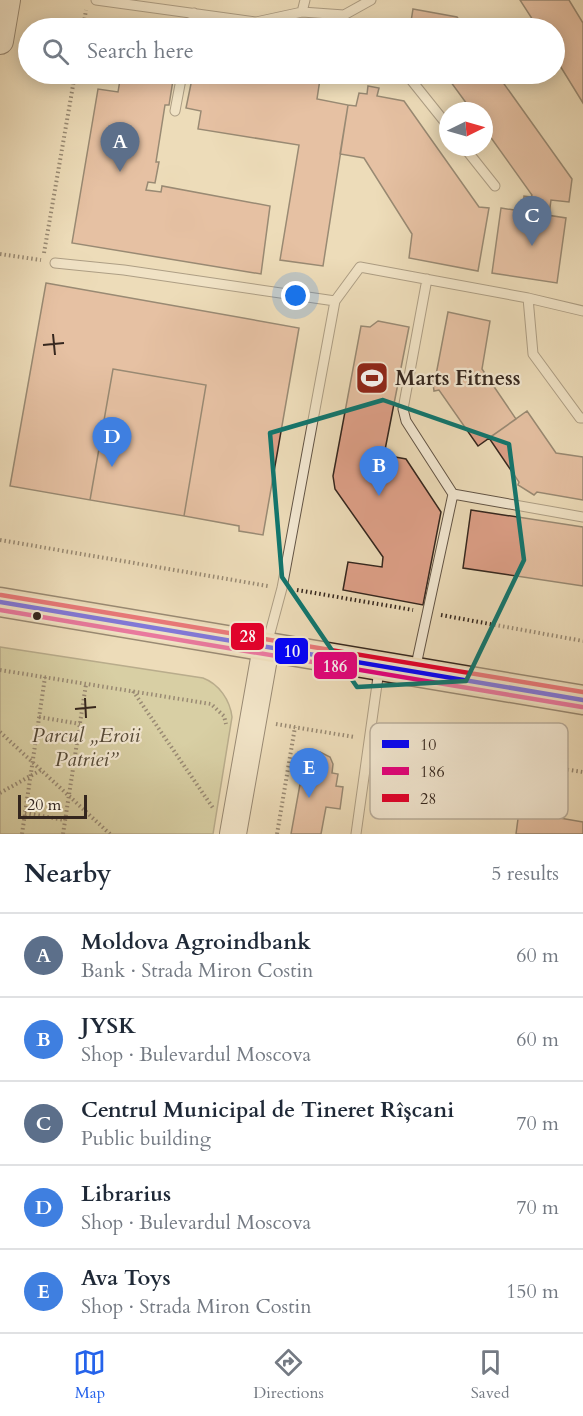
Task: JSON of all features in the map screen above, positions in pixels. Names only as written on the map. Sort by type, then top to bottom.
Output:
[{"type":"main road","points":[[0,602],[583,700]]},
{"type":"street","points":[[0,41],[7,0]]},
{"type":"street","points":[[233,834],[266,647]]},
{"type":"lane","points":[[96,0],[222,18]]},
{"type":"lane","points":[[302,12],[304,0]]},
{"type":"lane","points":[[283,18],[302,12],[344,15],[371,0]]},
{"type":"lane","points":[[193,18],[194,13]]},
{"type":"lane","points":[[175,111],[180,84]]},
{"type":"lane","points":[[414,84],[439,115]]},
{"type":"lane","points":[[471,156],[495,186]]},
{"type":"lane","points":[[48,262],[124,270],[335,301]]},
{"type":"lane","points":[[266,647],[282,588],[335,301],[360,267],[528,298],[583,311]]},
{"type":"lane","points":[[415,672],[453,494],[406,421],[403,409],[427,279]]},
{"type":"lane","points":[[528,298],[533,354],[580,418],[583,418]]},
{"type":"lane","points":[[453,494],[583,518]]},
{"type":"lane","points":[[371,723],[379,666]]},
{"type":"lane","points":[[356,834],[370,727]]},
{"type":"path","points":[[0,254],[48,262],[74,84]]},
{"type":"path","points":[[0,670],[211,704],[224,716],[227,729]]},
{"type":"path","points":[[22,834],[45,677]]},
{"type":"path","points":[[63,834],[86,684]]},
{"type":"path","points":[[133,692],[214,809]]},
{"type":"path","points":[[39,717],[80,724]]},
{"type":"path","points":[[277,834],[295,728],[368,740]]},
{"type":"path","points":[[0,732],[110,834]]},
{"type":"path","points":[[0,793],[41,770]]},
{"type":"path","points":[[568,770],[583,772]]},
{"type":"path","points":[[25,813],[65,820]]},
{"type":"highlighted area","points":[[383,400],[509,444],[524,560],[466,681],[357,687],[282,577],[270,433]]},
{"type":"green space","name":"Parcul „Eroii Patriei”","points":[[0,647],[203,678],[219,688],[226,699],[232,717],[213,834],[0,834]]},
{"type":"building","points":[[520,0],[569,0],[583,23],[583,103],[565,74],[565,18],[532,18]]},
{"type":"building","points":[[413,9],[458,18],[412,18]]},
{"type":"building","points":[[119,84],[172,84],[169,105],[165,105],[155,183],[148,182],[146,190],[161,192],[162,186],[270,206],[261,274],[72,243],[98,89],[118,92]]},
{"type":"building","points":[[191,84],[319,84],[317,99],[348,105],[323,266],[280,260],[299,145],[198,129],[201,111],[186,108]]},
{"type":"building","points":[[452,84],[504,84],[572,179],[569,202],[551,200],[549,215],[523,211],[524,196],[531,197],[532,195],[493,141],[493,102],[465,102]]},
{"type":"building","points":[[368,86],[379,88],[377,96],[404,101],[439,150],[439,156],[443,156],[479,207],[489,208],[478,271],[409,258],[412,234],[364,158],[340,154],[348,105],[356,106],[359,93],[367,94]]},
{"type":"building","points":[[501,208],[566,218],[557,283],[492,273]]},
{"type":"building","points":[[46,283],[299,328],[263,535],[239,531],[239,526],[184,516],[206,385],[113,369],[90,500],[10,486]]},
{"type":"building","points":[[448,312],[490,321],[482,369],[516,419],[478,446],[439,390],[434,391],[432,375],[436,375]]},
{"type":"building","points":[[378,321],[409,327],[384,455],[406,459],[441,512],[423,605],[343,590],[348,562],[382,567],[383,557],[335,489],[333,476],[361,326],[370,327]]},
{"type":"building","points":[[113,369],[206,385],[184,516],[90,500]]},
{"type":"building","points":[[527,411],[556,453],[583,457],[583,500],[537,492],[534,495],[518,485],[519,482],[489,438]]},
{"type":"building","points":[[471,510],[583,527],[583,586],[463,568]]},
{"type":"building","points":[[320,752],[330,757],[333,764],[332,773],[338,774],[336,786],[343,787],[340,809],[326,807],[321,834],[291,834],[304,762],[309,754]]},
{"type":"building","points":[[518,819],[566,819],[583,822],[583,834],[516,834]]},
{"type":"transit line","name":"28","points":[[1,595],[583,692]]},
{"type":"transit line","name":"10","points":[[0,602],[583,700]]},
{"type":"transit line","name":"186","points":[[0,610],[582,707]]},
{"type":"place","name":"Moldova Agroindbank","points":[[120,172]]},
{"type":"place","name":"Centrul Municipal de Tineret Rîșcani","points":[[532,246]]},
{"type":"place","name":"Marts Fitness","points":[[372,378]]},
{"type":"place","name":"Librarius","points":[[112,467]]},
{"type":"place","name":"JYSK","points":[[379,496]]},
{"type":"place","name":"Ava Toys","points":[[309,798]]}]
